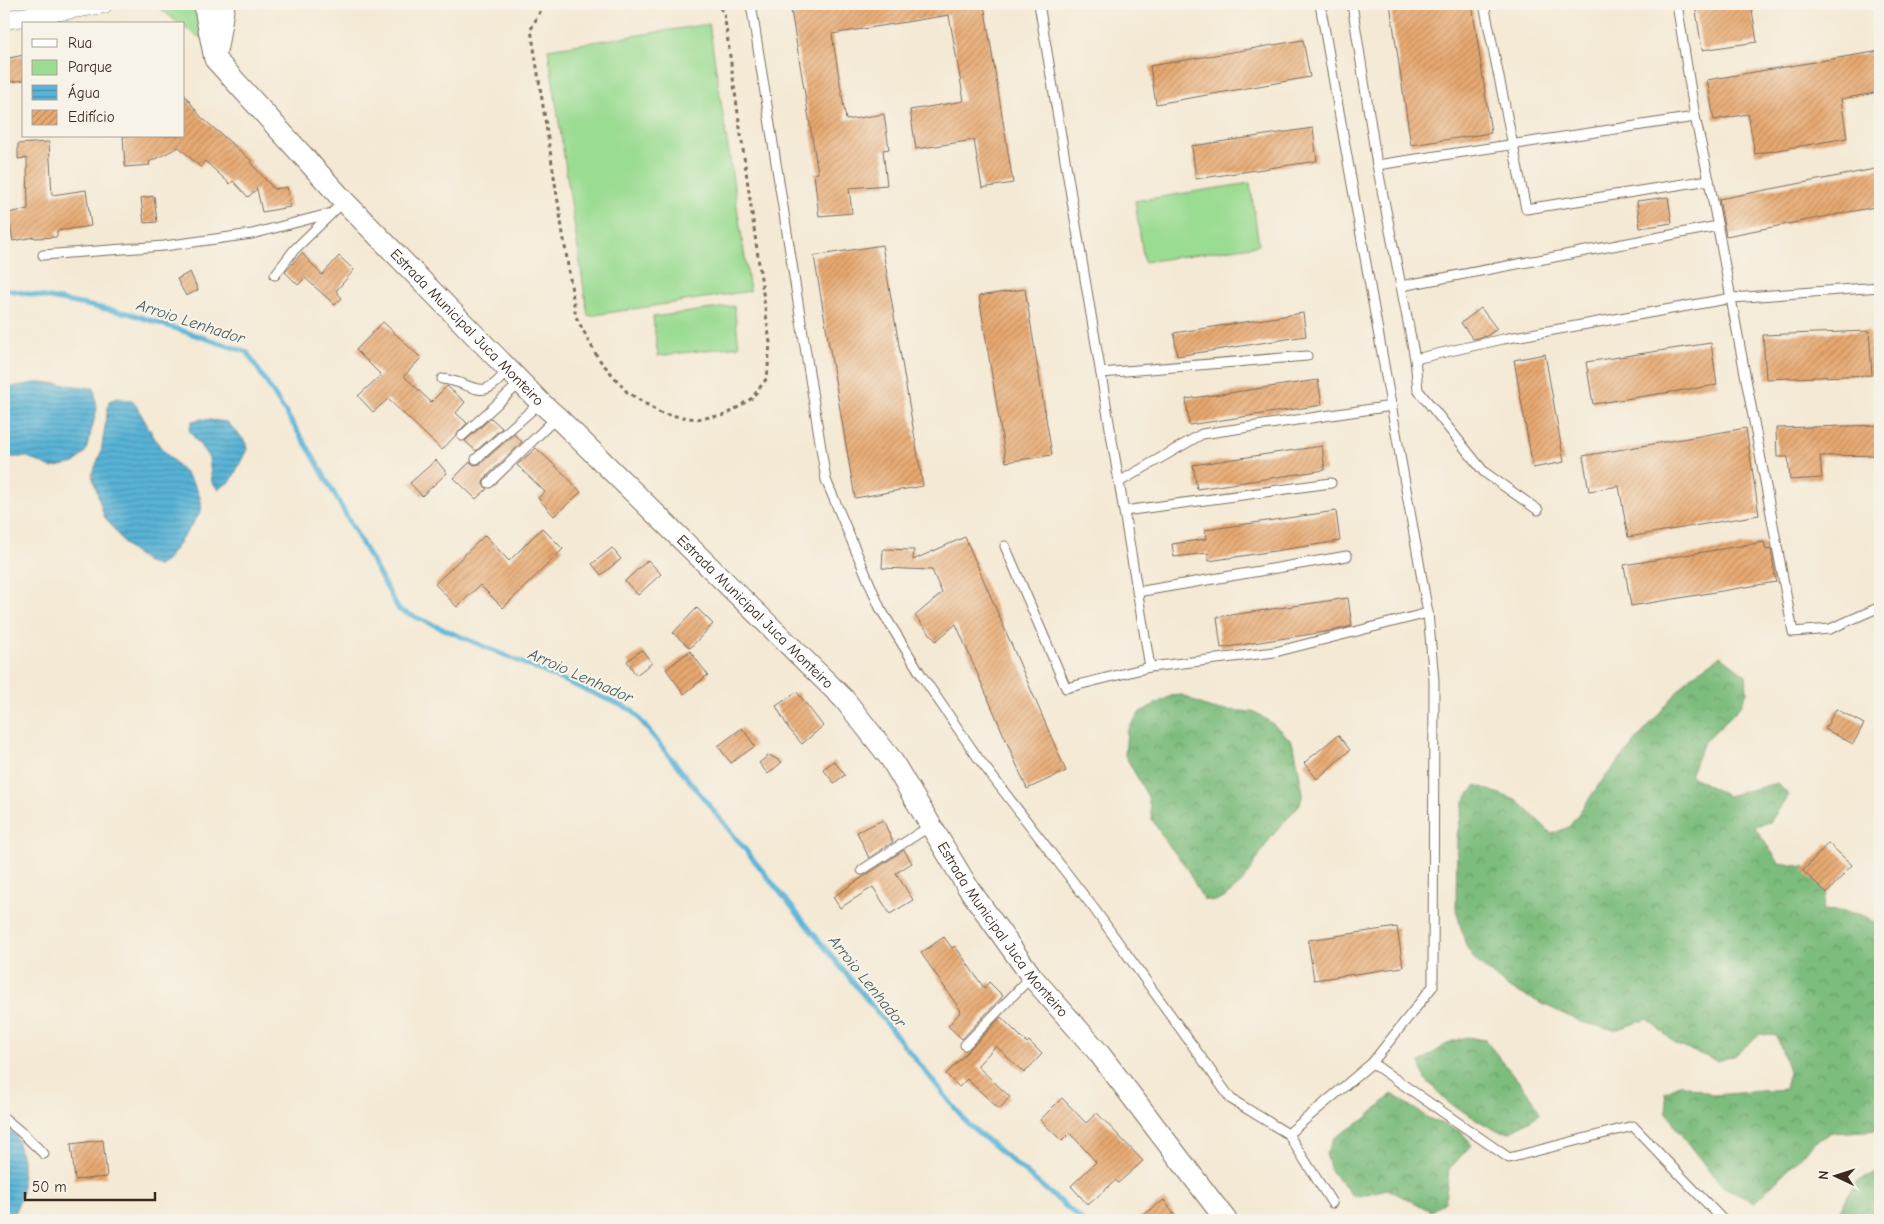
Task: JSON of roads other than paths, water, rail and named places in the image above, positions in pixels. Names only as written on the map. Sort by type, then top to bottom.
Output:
[{"type":"street","points":[[4,20],[104,4]]},
{"type":"street","points":[[205,4],[215,60]]},
{"type":"street","points":[[215,60],[224,4]]},
{"type":"street","name":"Estrada Municipal Juca Monteiro","points":[[215,60],[338,207],[557,417],[844,699],[891,759],[966,886],[1032,977],[1098,1052],[1226,1220]]},
{"type":"lane","points":[[751,4],[826,480],[880,608],[922,676],[978,758],[1096,910],[1231,1099],[1288,1134],[1332,1203]]},
{"type":"lane","points":[[1039,4],[1150,667]]},
{"type":"lane","points":[[1288,1134],[1372,1063],[1433,986],[1434,681],[1428,612],[1320,4]]},
{"type":"lane","points":[[1352,4],[1377,165],[1415,360],[1418,390],[1484,472],[1538,510]]},
{"type":"lane","points":[[1484,4],[1526,209],[1709,180]]},
{"type":"lane","points":[[1677,4],[1694,117],[1709,180],[1732,298],[1793,632],[1830,629],[1880,607]]},
{"type":"lane","points":[[1377,165],[1694,117]]},
{"type":"lane","points":[[43,256],[164,246],[252,234],[338,207]]},
{"type":"lane","points":[[275,274],[294,250],[338,207]]},
{"type":"lane","points":[[1401,286],[1718,226]]},
{"type":"lane","points":[[1415,360],[1503,339],[1732,298],[1880,286]]},
{"type":"lane","points":[[1101,374],[1307,356]]},
{"type":"lane","points":[[442,379],[457,382],[477,390],[489,389],[514,376]]},
{"type":"lane","points":[[462,436],[514,376]]},
{"type":"lane","points":[[476,459],[540,402]]},
{"type":"lane","points":[[1119,482],[1202,434],[1392,406]]},
{"type":"lane","points":[[489,483],[557,417]]},
{"type":"lane","points":[[1124,511],[1331,483]]},
{"type":"lane","points":[[1005,546],[1066,688],[1150,667],[1275,652],[1428,612]]},
{"type":"lane","points":[[1137,592],[1347,556]]},
{"type":"lane","points":[[862,870],[930,826]]},
{"type":"lane","points":[[965,1045],[1032,977]]},
{"type":"lane","points":[[1372,1063],[1509,1158],[1633,1126],[1723,1220]]},
{"type":"lane","points":[[4,1118],[44,1154]]},
{"type":"water","points":[[42,382],[94,388],[97,409],[86,451],[75,463],[51,468],[28,457],[4,457],[4,388]]},
{"type":"water","points":[[117,398],[133,401],[159,445],[193,484],[201,502],[201,512],[166,561],[158,566],[150,564],[129,549],[104,516],[92,475],[101,452],[109,401]]},
{"type":"water","points":[[201,419],[227,422],[245,441],[247,449],[231,481],[218,489],[212,483],[209,458],[189,430],[192,421]]},
{"type":"water","points":[[4,1127],[16,1135],[22,1160],[22,1193],[12,1220],[4,1220]]},
{"type":"waterway","name":"Arroio Lenhador","points":[[4,289],[131,314],[247,352],[312,454],[399,610],[632,710],[968,1124],[1082,1220]]}]
